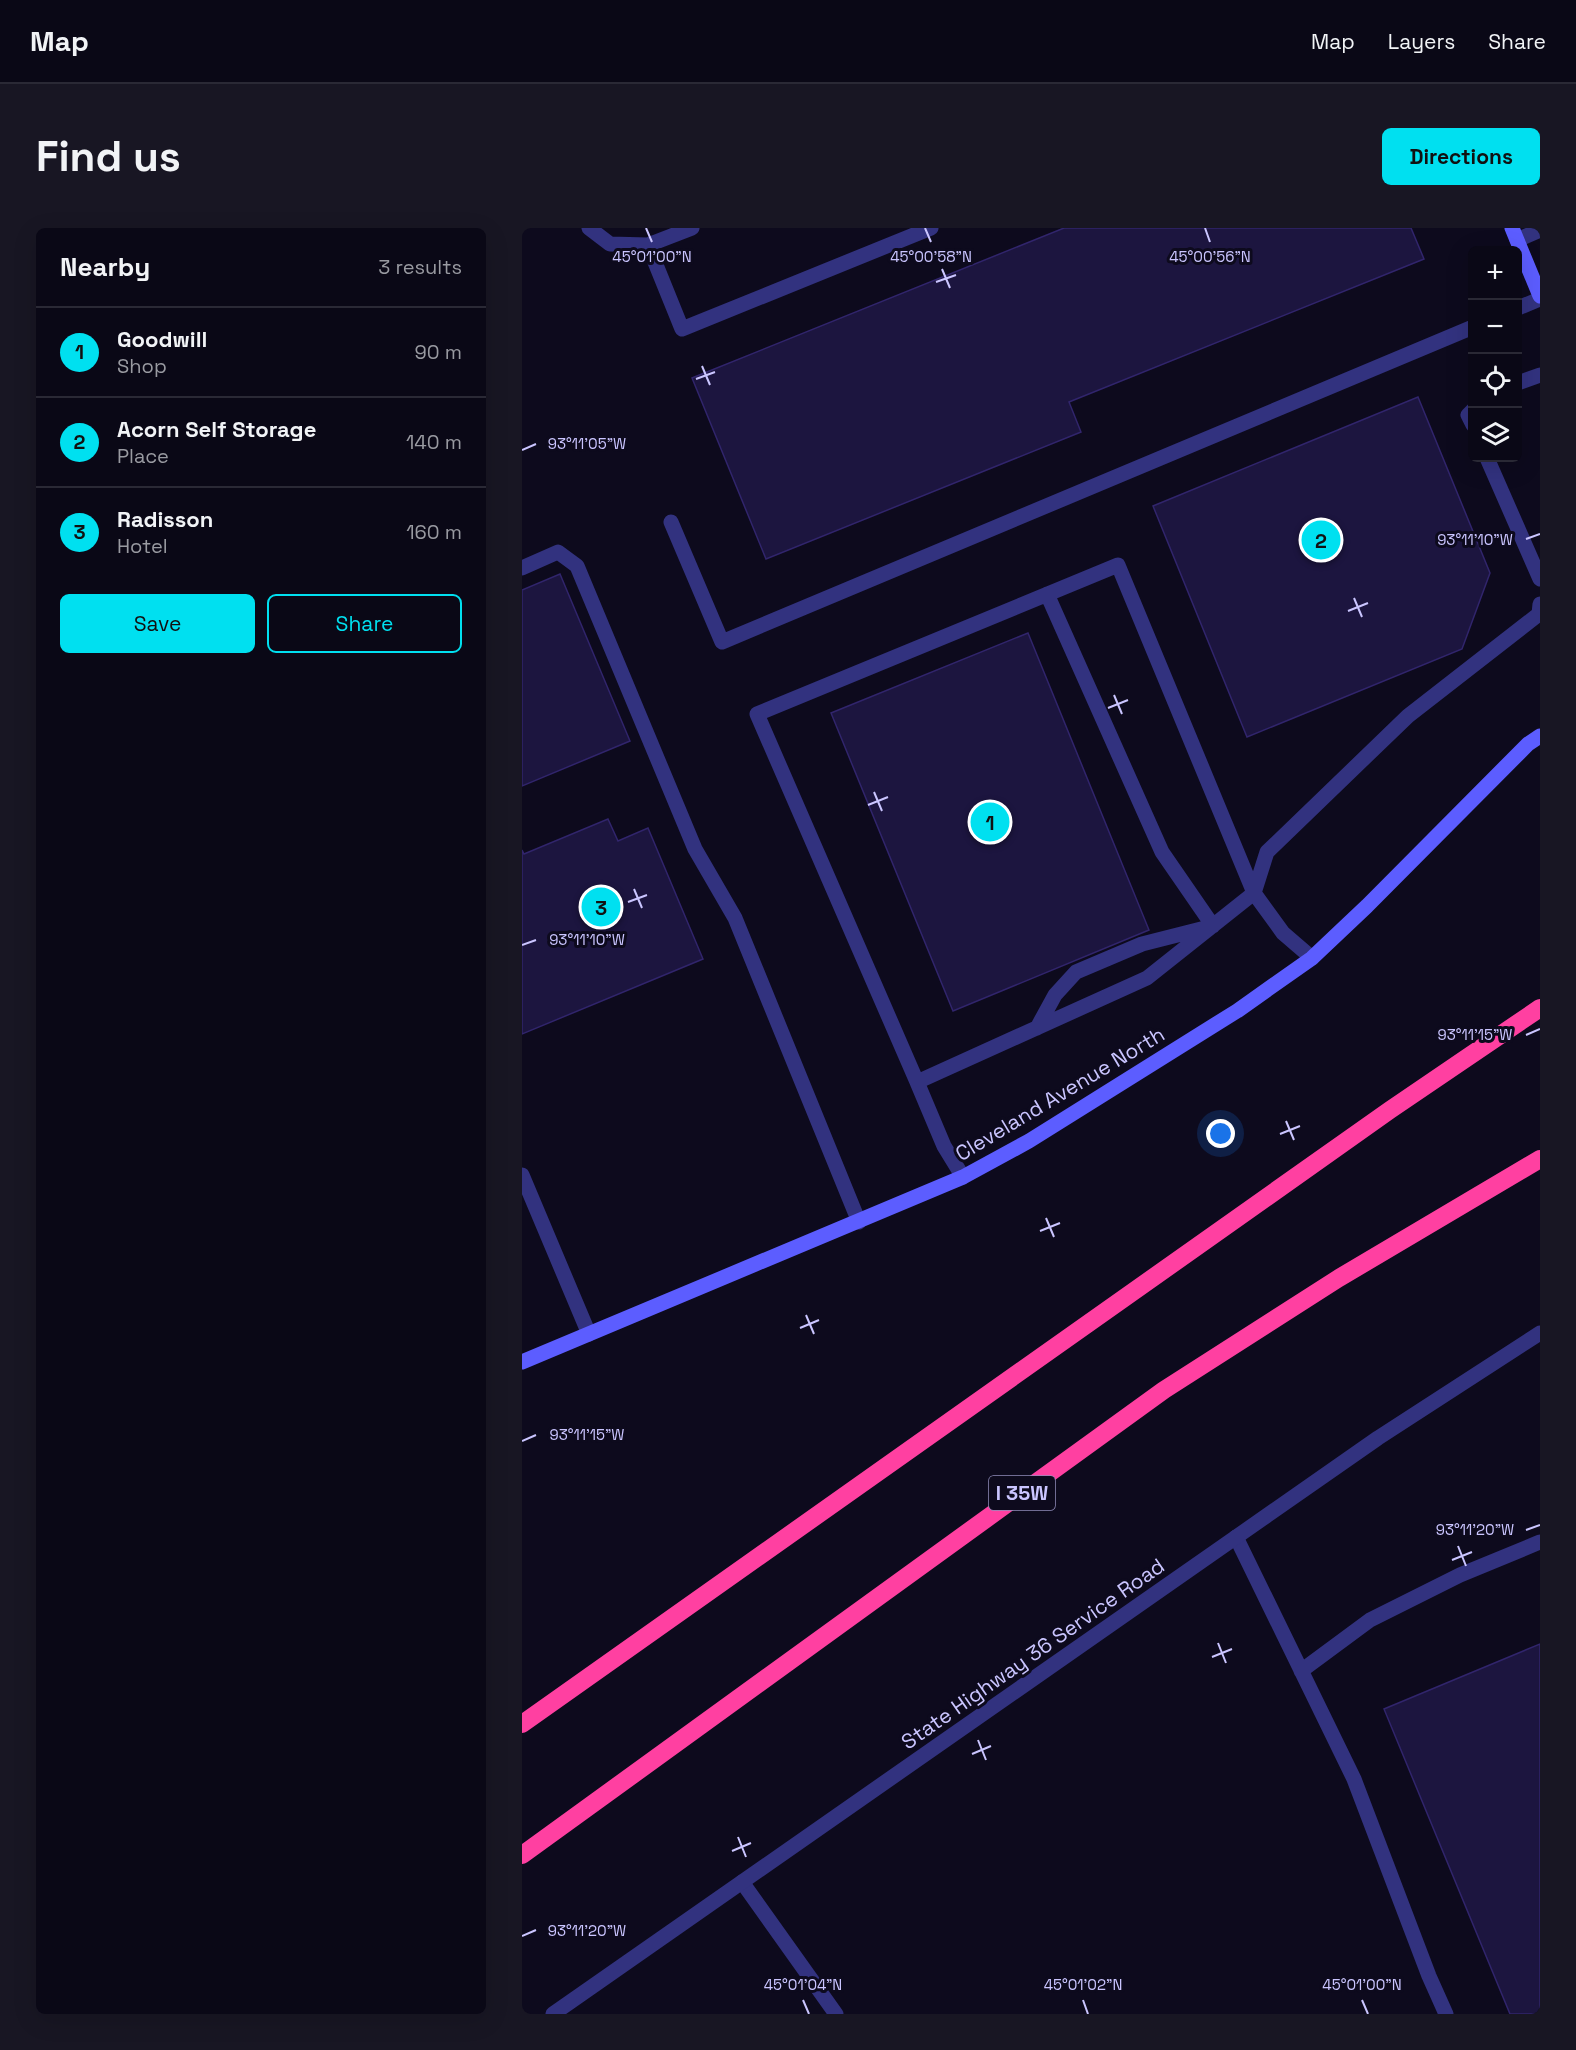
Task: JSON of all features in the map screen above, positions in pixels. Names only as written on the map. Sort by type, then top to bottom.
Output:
[{"type":"highway","points":[[1389,1110],[1540,995]]},
{"type":"highway","points":[[522,1724],[1389,1110],[1540,1008]]},
{"type":"highway","name":"I 35W","points":[[522,1855],[1164,1390],[1339,1278],[1540,1160]]},
{"type":"street","points":[[590,228],[610,244],[648,245],[692,228]]},
{"type":"street","points":[[648,245],[682,328],[931,228]]},
{"type":"street","points":[[1522,306],[1540,298],[1515,234],[1540,230]]},
{"type":"street","points":[[671,522],[722,642],[1468,329]]},
{"type":"street","points":[[1522,382],[1540,375]]},
{"type":"street","points":[[1489,462],[1540,579]]},
{"type":"street","points":[[522,568],[558,552],[577,566],[695,849],[735,918],[859,1222]]},
{"type":"street","points":[[963,1177],[944,1146],[757,714],[1118,565],[1254,893],[1284,933],[1312,957]]},
{"type":"street","points":[[1047,594],[1162,852],[1213,926]]},
{"type":"street","points":[[917,1082],[1147,978],[1254,893],[1267,852],[1408,716],[1539,614],[1540,604]]},
{"type":"street","name":"Cleveland Avenue North","points":[[522,1362],[963,1177],[1029,1142],[1237,1011],[1312,957],[1367,906],[1528,744],[1540,736]]},
{"type":"street","points":[[1036,1028],[1055,995],[1076,972],[1142,944],[1213,926]]},
{"type":"street","points":[[522,1174],[589,1334]]},
{"type":"street","name":"State Highway 36 Service Road","points":[[553,2014],[1378,1438],[1540,1334]]},
{"type":"street","points":[[1236,1537],[1354,1779],[1429,1976],[1446,2014]]},
{"type":"street","points":[[1301,1671],[1370,1620],[1460,1575],[1540,1542]]},
{"type":"street","points":[[742,1882],[836,2014]]},
{"type":"building","points":[[1064,228],[1411,228],[1424,259],[1069,402],[1081,432],[766,559],[692,378]]},
{"type":"building","points":[[1418,397],[1490,573],[1462,649],[1247,737],[1153,506]]},
{"type":"building","points":[[560,574],[630,741],[522,786],[522,590]]},
{"type":"building","points":[[1028,633],[1149,930],[953,1011],[831,713]]},
{"type":"building","points":[[608,819],[618,841],[648,828],[703,959],[522,1034],[522,850],[524,854]]},
{"type":"building","points":[[1540,1644],[1540,2014],[1510,2014],[1384,1709]]},
{"type":"place","name":"Acorn Self Storage","points":[[1321,540]]},
{"type":"place","name":"Goodwill","points":[[990,822]]},
{"type":"place","name":"Radisson","points":[[601,907]]}]
